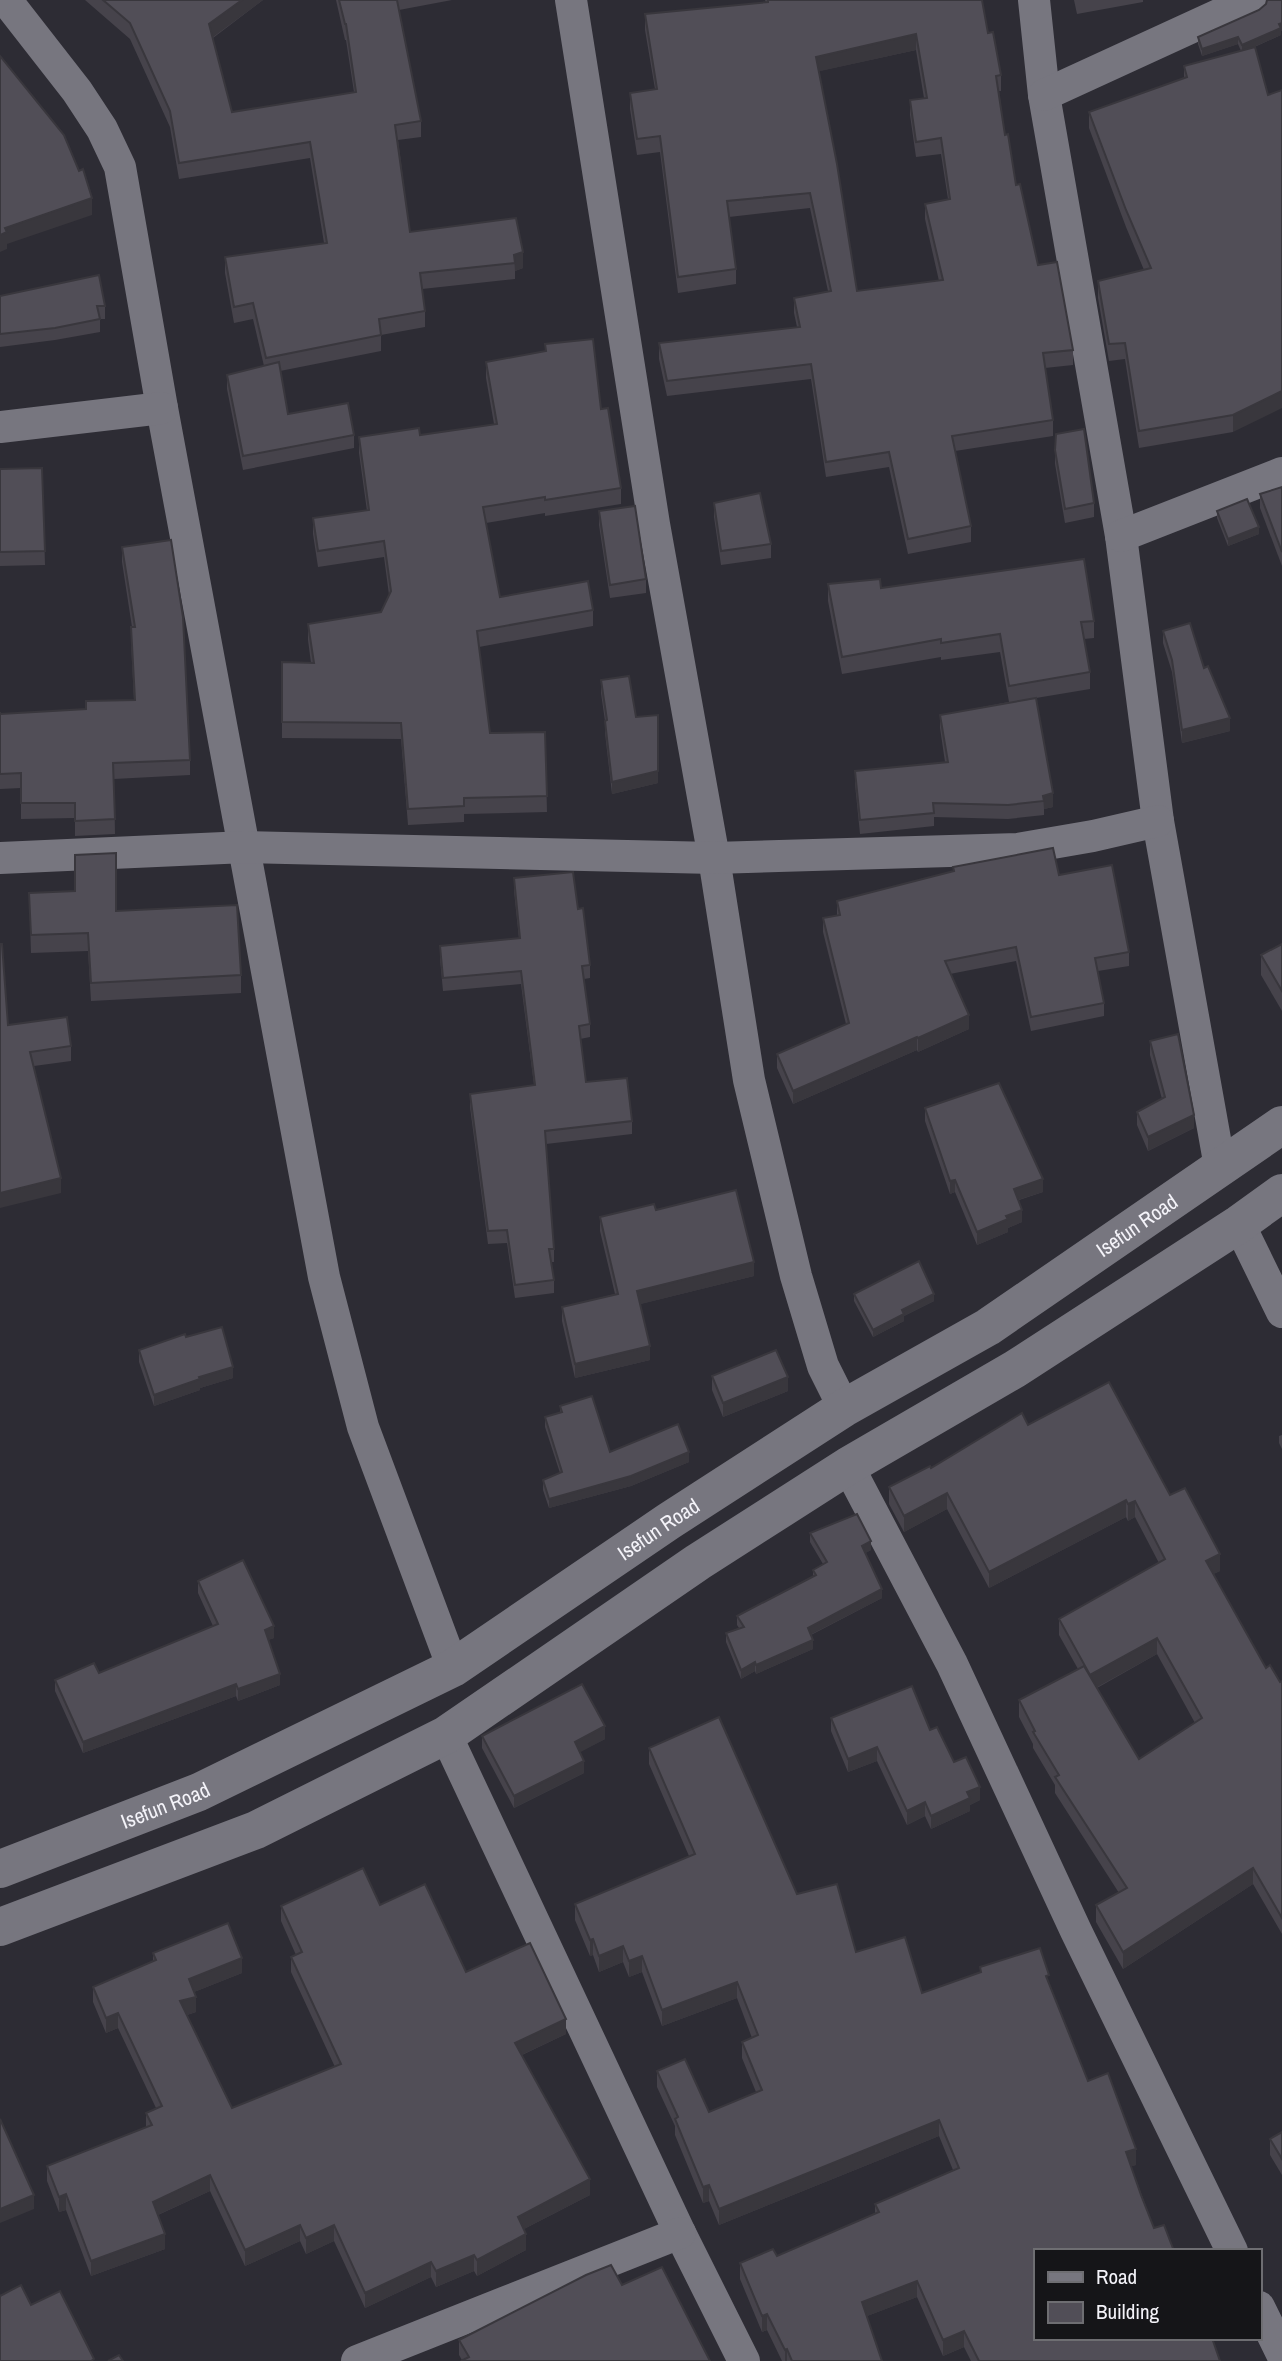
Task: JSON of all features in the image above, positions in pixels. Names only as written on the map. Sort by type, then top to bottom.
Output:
[{"type":"street","points":[[6,0],[77,91],[102,129],[120,167],[162,408],[331,1302],[363,1427],[453,1668]]},
{"type":"street","points":[[570,0],[654,524],[714,858],[749,1080],[774,1191],[823,1366],[844,1408]]},
{"type":"street","points":[[1034,0],[1044,95],[1121,536],[1157,821],[1220,1167]]},
{"type":"street","points":[[1044,95],[1251,0]]},
{"type":"street","points":[[0,427],[162,408]]},
{"type":"street","points":[[1121,536],[1282,472]]},
{"type":"street","points":[[0,858],[246,848],[714,858],[1018,849],[1157,821]]},
{"type":"street","name":"Isefun Road","points":[[0,1869],[199,1792],[453,1668],[670,1521],[844,1408],[988,1327],[1282,1125]]},
{"type":"street","points":[[0,1927],[256,1830],[446,1735],[698,1562],[848,1466],[1015,1369],[1282,1193]]},
{"type":"street","points":[[1238,1224],[1282,1312]]},
{"type":"street","points":[[848,1466],[952,1664],[1076,1931],[1231,2249]]},
{"type":"street","points":[[446,1735],[680,2233],[744,2361]]},
{"type":"street","points":[[357,2361],[680,2233]]},
{"type":"street","points":[[1261,2311],[1282,2354]]},
{"type":"building","points":[[103,0],[242,0],[209,24],[232,112],[356,92],[346,24],[339,0],[397,0],[421,121],[395,125],[410,232],[516,218],[523,252],[514,255],[515,263],[420,273],[425,311],[379,319],[381,335],[266,358],[253,303],[234,307],[225,257],[327,243],[310,142],[179,163],[170,111],[130,23]]},
{"type":"building","points":[[982,0],[988,33],[993,32],[1001,75],[996,76],[1016,185],[1020,184],[1038,265],[1057,262],[1073,350],[1043,353],[1053,420],[952,436],[971,526],[908,539],[889,452],[826,462],[811,364],[667,381],[659,343],[800,327],[794,298],[831,291],[810,193],[727,201],[736,269],[678,277],[660,136],[637,139],[630,93],[657,89],[645,14],[768,2]],"holes":[[[916,34],[927,98],[910,100],[916,142],[941,138],[950,199],[925,204],[943,280],[857,291],[837,164],[816,57]]]},
{"type":"building","points":[[1267,0],[1282,0],[1282,23],[1279,24],[1281,28],[1242,45],[1238,37],[1202,49],[1198,37],[1259,10]]},
{"type":"building","points":[[1255,47],[1268,95],[1282,90],[1282,391],[1233,415],[1139,431],[1125,343],[1109,344],[1098,281],[1151,268],[1089,112],[1187,77],[1184,66]]},
{"type":"building","points":[[0,56],[64,135],[79,171],[83,169],[92,198],[5,228],[7,232],[0,235]]},
{"type":"building","points":[[99,275],[105,306],[97,306],[100,319],[55,328],[0,334],[0,296]]},
{"type":"building","points":[[593,339],[601,409],[608,408],[621,488],[483,507],[500,597],[588,581],[593,610],[477,631],[490,733],[545,732],[547,796],[464,798],[464,806],[408,809],[401,723],[282,722],[282,662],[314,663],[308,624],[381,612],[391,591],[384,541],[318,551],[313,518],[369,510],[359,437],[419,428],[420,435],[497,424],[486,362],[546,351],[545,344]]},
{"type":"building","points":[[279,362],[288,414],[348,403],[354,435],[243,456],[227,375]]},
{"type":"building","points":[[1084,429],[1094,503],[1065,509],[1055,450],[1056,434]]},
{"type":"building","points":[[42,468],[45,551],[0,552],[0,469]]},
{"type":"building","points":[[1282,487],[1282,552],[1260,494]]},
{"type":"building","points":[[760,493],[771,544],[721,551],[714,503]]},
{"type":"building","points":[[1247,499],[1259,527],[1228,539],[1217,511]]},
{"type":"building","points":[[635,506],[646,579],[610,585],[599,511]]},
{"type":"building","points":[[171,540],[183,617],[190,760],[113,763],[115,819],[75,821],[75,803],[21,803],[21,773],[0,774],[0,714],[86,709],[86,701],[135,700],[131,627],[135,627],[122,547]]},
{"type":"building","points":[[1084,559],[1094,621],[1081,622],[1090,672],[1009,686],[1000,634],[941,643],[941,639],[842,657],[828,584],[880,579],[881,588]]},
{"type":"building","points":[[1190,623],[1204,668],[1208,666],[1230,718],[1182,730],[1172,660],[1163,631]]},
{"type":"building","points":[[629,676],[636,717],[658,715],[658,771],[612,782],[601,680]]},
{"type":"building","points":[[1036,698],[1053,793],[1043,796],[1044,801],[1008,805],[933,803],[934,813],[860,820],[855,771],[948,762],[940,715]]},
{"type":"building","points":[[1053,848],[1059,875],[1112,865],[1129,952],[1095,958],[1104,1003],[1031,1017],[1016,947],[945,961],[969,1015],[793,1091],[777,1054],[849,1023],[823,918],[840,915],[837,901],[954,871],[953,867]]},
{"type":"building","points":[[116,853],[116,911],[237,905],[241,975],[91,983],[88,933],[31,935],[29,893],[75,891],[75,855]]},
{"type":"building","points":[[573,872],[578,909],[583,908],[590,965],[582,966],[590,1024],[579,1026],[586,1082],[627,1078],[632,1121],[545,1131],[554,1249],[549,1249],[554,1280],[515,1285],[507,1230],[488,1231],[470,1094],[535,1085],[521,971],[443,978],[440,946],[520,938],[514,878]]},
{"type":"building","points":[[0,944],[8,1025],[67,1017],[71,1046],[30,1052],[61,1178],[0,1193]]},
{"type":"building","points":[[1282,944],[1282,991],[1261,955]]},
{"type":"building","points":[[1178,1034],[1194,1115],[1148,1137],[1137,1112],[1165,1097],[1150,1041]]},
{"type":"building","points":[[999,1083],[1043,1179],[1014,1189],[1022,1210],[977,1232],[955,1180],[950,1181],[925,1108]]},
{"type":"building","points":[[736,1190],[754,1262],[637,1291],[650,1346],[575,1364],[562,1307],[618,1294],[600,1217],[654,1204],[656,1210]]},
{"type":"building","points":[[919,1261],[934,1294],[902,1310],[904,1314],[873,1330],[854,1294]]},
{"type":"building","points":[[222,1327],[233,1367],[154,1395],[139,1350],[185,1334],[186,1337]]},
{"type":"building","points":[[776,1350],[788,1377],[723,1403],[712,1376]]},
{"type":"building","points":[[1109,1382],[1170,1495],[1185,1488],[1220,1554],[1206,1561],[1266,1668],[1270,1665],[1280,1682],[1282,1681],[1282,1918],[1253,1868],[1123,1952],[1096,1905],[1127,1888],[1055,1777],[1059,1775],[1033,1732],[1035,1731],[1019,1700],[1084,1666],[1139,1759],[1202,1718],[1157,1638],[1090,1675],[1059,1619],[1165,1559],[1135,1501],[1128,1504],[1126,1500],[989,1572],[947,1493],[904,1516],[889,1487],[930,1466],[931,1468],[1022,1413],[1028,1425]]},
{"type":"building","points":[[592,1396],[610,1452],[678,1424],[689,1452],[631,1476],[549,1499],[543,1480],[562,1472],[545,1417],[562,1412],[560,1406]]},
{"type":"building","points":[[857,1514],[871,1541],[862,1546],[882,1589],[808,1628],[813,1640],[741,1670],[726,1633],[744,1627],[737,1616],[816,1575],[813,1570],[827,1562],[810,1533]]},
{"type":"building","points":[[243,1560],[274,1626],[265,1630],[280,1674],[238,1689],[236,1684],[83,1742],[55,1680],[94,1663],[99,1673],[218,1624],[198,1581]]},
{"type":"building","points":[[582,1684],[605,1726],[575,1742],[584,1761],[514,1796],[482,1736]]},
{"type":"building","points":[[912,1686],[930,1730],[937,1727],[954,1762],[966,1757],[980,1787],[967,1792],[970,1798],[931,1816],[925,1802],[907,1811],[877,1747],[848,1759],[831,1718]]},
{"type":"building","points":[[719,1717],[797,1894],[837,1884],[856,1952],[905,1937],[922,1993],[981,1972],[980,1967],[1040,1948],[1049,1975],[1046,1976],[1088,2081],[1108,2073],[1136,2149],[1126,2152],[1141,2195],[1154,2228],[1164,2225],[1173,2249],[1034,2249],[1034,2340],[1213,2340],[1220,2361],[979,2361],[964,2331],[943,2340],[917,2281],[862,2302],[882,2361],[792,2361],[767,2314],[762,2316],[740,2263],[773,2249],[777,2256],[879,2212],[875,2204],[959,2168],[939,2120],[719,2209],[709,2185],[703,2187],[675,2119],[678,2117],[657,2071],[685,2059],[709,2112],[762,2090],[742,2042],[758,2035],[737,1982],[662,2010],[642,1956],[629,1961],[623,1946],[599,1956],[575,1904],[695,1854],[649,1748]]},
{"type":"building","points":[[363,1868],[380,1905],[425,1884],[466,1972],[530,1943],[566,2019],[515,2043],[590,2179],[518,2217],[526,2234],[477,2260],[474,2255],[436,2271],[431,2262],[365,2293],[334,2225],[306,2238],[300,2225],[245,2250],[210,2175],[153,2202],[165,2234],[91,2261],[66,2194],[59,2197],[47,2166],[152,2125],[146,2113],[162,2106],[118,2013],[106,2018],[93,1987],[156,1960],[153,1953],[228,1923],[242,1958],[189,1979],[196,1997],[180,2001],[232,2108],[341,2064],[291,1957],[302,1952],[281,1906]]},
{"type":"building","points":[[0,2119],[34,2195],[0,2209]]},
{"type":"building","points":[[1282,2132],[1282,2159],[1270,2139]]},
{"type":"building","points":[[611,2265],[622,2285],[662,2267],[710,2361],[461,2361],[469,2357],[459,2340]]},
{"type":"building","points":[[21,2285],[31,2305],[60,2291],[94,2359],[0,2361],[0,2296]]},
{"type":"building","points":[[119,2355],[123,2361],[108,2361]]}]
